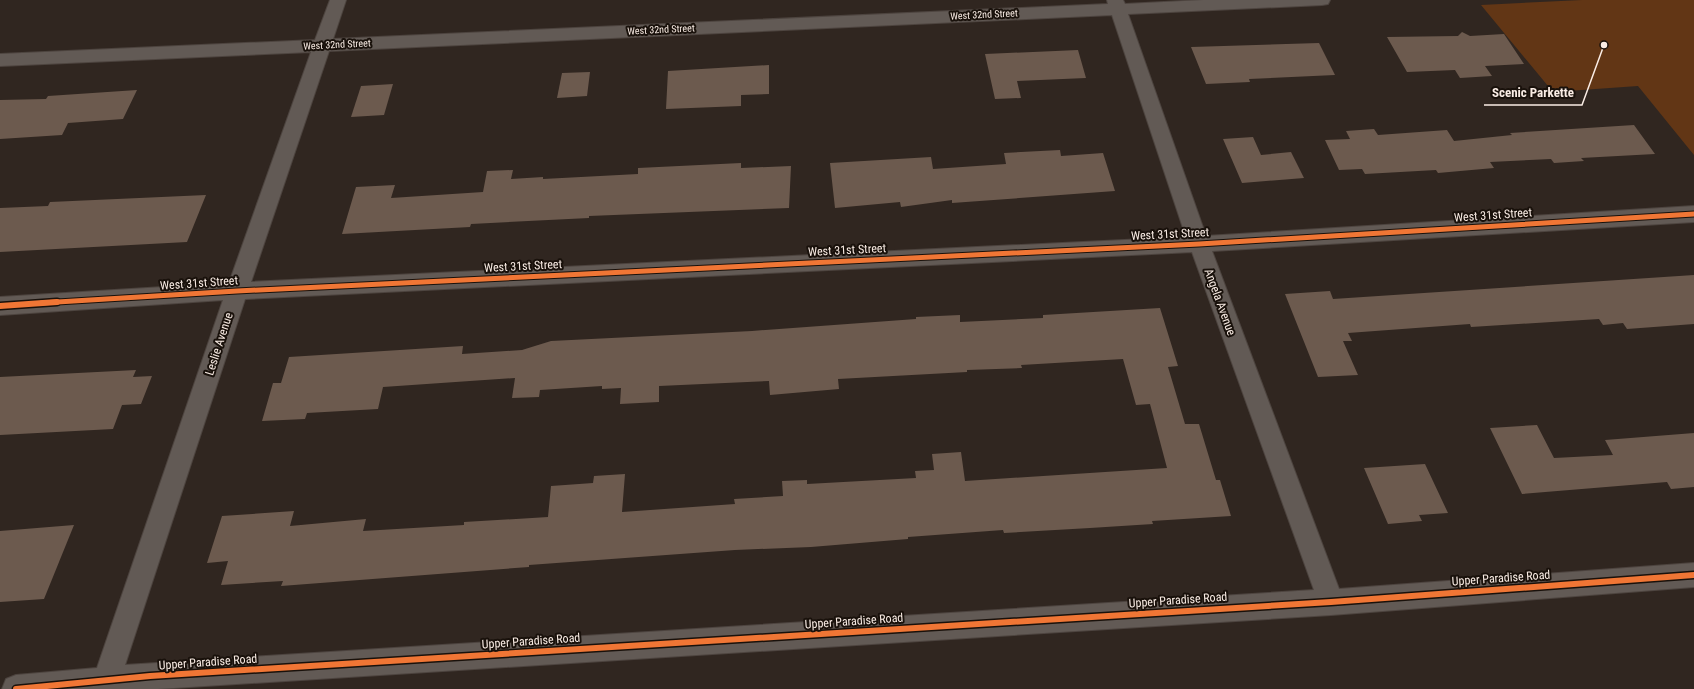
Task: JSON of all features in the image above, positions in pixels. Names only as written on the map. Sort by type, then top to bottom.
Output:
[{"type":"street","name":"Leslie Avenue","points":[[104,685],[338,0]]},
{"type":"street","name":"West 32nd Street","points":[[0,60],[1116,4],[1322,0]]},
{"type":"street","name":"Angela Avenue","points":[[1116,4],[1199,244],[1331,602]]},
{"type":"street","name":"West 31st Street","points":[[0,306],[237,292],[1199,244],[1694,214]]},
{"type":"street","name":"Upper Paradise Road","points":[[16,689],[104,685],[174,675],[1331,602],[1694,575]]},
{"type":"shaded area","points":[[1582,0],[1694,0],[1694,155],[1638,86],[1553,92],[1481,5]]},
{"type":"building","points":[[1462,32],[1470,36],[1504,34],[1524,64],[1485,66],[1492,76],[1460,78],[1455,70],[1407,72],[1387,37],[1458,36]]},
{"type":"building","points":[[1319,43],[1335,75],[1249,79],[1250,82],[1206,84],[1191,47]]},
{"type":"building","points":[[1078,50],[1086,78],[1017,81],[1021,98],[995,99],[985,54]]},
{"type":"building","points":[[769,65],[769,94],[741,95],[741,106],[666,109],[668,71]]},
{"type":"building","points":[[590,72],[587,96],[557,98],[562,73]]},
{"type":"building","points":[[393,84],[384,115],[351,117],[361,86]]},
{"type":"building","points":[[137,90],[123,119],[68,123],[62,135],[0,139],[0,100],[46,99],[48,96]]},
{"type":"building","points":[[1634,125],[1655,154],[1581,158],[1584,161],[1554,163],[1551,159],[1490,162],[1494,168],[1438,173],[1436,170],[1365,174],[1362,169],[1339,170],[1325,140],[1350,139],[1346,131],[1374,129],[1378,135],[1447,130],[1454,141],[1512,135],[1510,133]]},
{"type":"building","points":[[1253,137],[1261,155],[1291,152],[1304,178],[1242,183],[1223,139]]},
{"type":"building","points":[[1060,150],[1061,156],[1103,153],[1115,191],[952,203],[952,200],[901,207],[900,202],[835,208],[830,163],[931,157],[933,169],[1006,164],[1004,153]]},
{"type":"building","points":[[741,163],[741,168],[791,166],[789,208],[589,216],[589,218],[471,224],[470,227],[342,234],[356,187],[395,185],[391,198],[483,192],[487,171],[513,170],[511,179],[543,177],[543,179],[638,174],[638,168]]},
{"type":"building","points":[[206,195],[187,242],[0,252],[0,208],[48,206],[50,202]]},
{"type":"building","points":[[1694,275],[1694,324],[1627,329],[1623,323],[1603,325],[1599,319],[1471,327],[1470,324],[1348,333],[1352,341],[1343,341],[1358,375],[1318,377],[1285,294],[1330,291],[1333,299]]},
{"type":"building","points":[[1160,308],[1178,366],[1168,367],[1185,424],[1199,424],[1216,480],[1220,480],[1231,516],[1152,521],[1153,524],[1004,533],[1003,530],[908,537],[908,539],[811,547],[735,550],[529,565],[529,567],[281,586],[283,581],[221,585],[228,561],[207,563],[222,516],[294,511],[290,526],[366,519],[363,531],[464,525],[464,522],[548,517],[551,486],[593,483],[594,476],[625,474],[622,512],[735,504],[734,499],[783,496],[782,481],[807,480],[807,484],[916,478],[915,471],[934,470],[932,454],[961,452],[965,481],[1167,468],[1150,404],[1136,405],[1123,359],[1021,365],[1022,368],[967,370],[967,372],[838,379],[839,389],[770,395],[769,381],[659,386],[659,402],[620,404],[621,388],[602,389],[602,386],[540,390],[539,397],[512,398],[515,378],[383,387],[378,409],[307,413],[305,419],[262,421],[273,383],[281,383],[289,357],[463,346],[462,354],[522,350],[551,341],[752,331],[916,319],[916,317],[960,315],[960,322],[1043,318],[1043,315]]},
{"type":"building","points":[[136,370],[133,377],[152,376],[141,404],[122,405],[113,429],[0,435],[0,377]]},
{"type":"building","points":[[1537,425],[1554,458],[1613,455],[1605,440],[1694,433],[1694,487],[1671,489],[1667,482],[1522,494],[1490,428]]},
{"type":"building","points":[[1425,464],[1448,513],[1419,515],[1422,521],[1388,524],[1364,468]]},
{"type":"building","points":[[74,525],[44,599],[0,602],[0,531]]},
{"type":"cycle path","points":[[0,306],[237,291],[1199,244],[1694,214]]},
{"type":"cycle path","points":[[16,689],[150,676],[1331,602],[1694,575]]},
{"type":"place","name":"Scenic Parkette","points":[[1604,45]]}]
